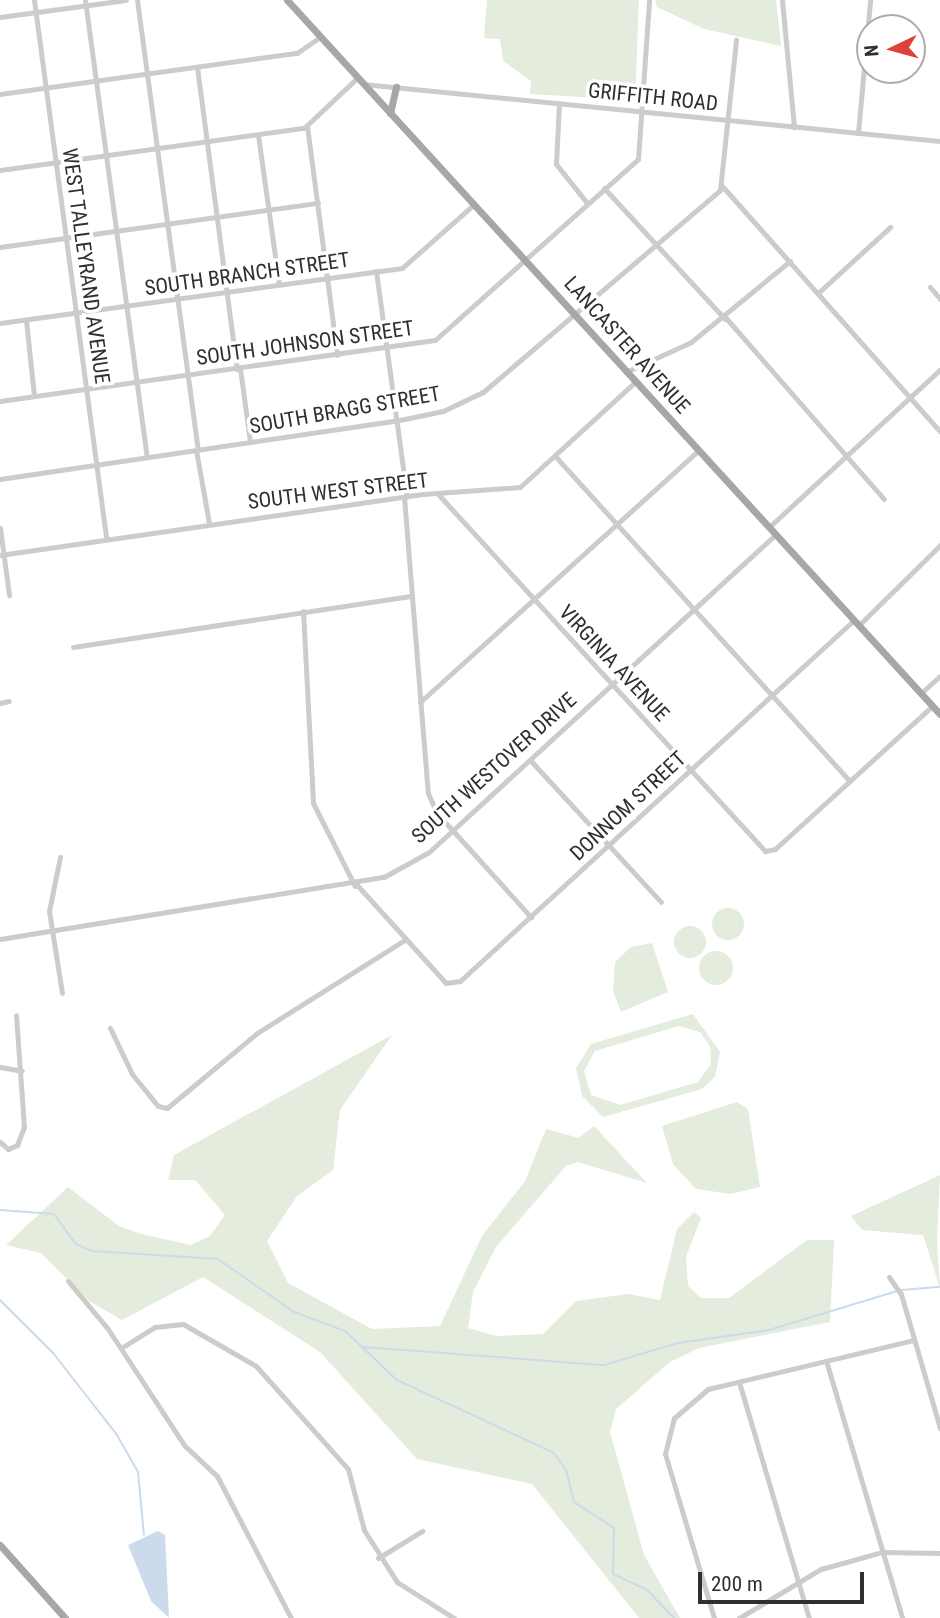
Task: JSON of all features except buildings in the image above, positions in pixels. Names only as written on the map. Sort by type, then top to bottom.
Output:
[{"type":"main road","name":"LANCASTER AVENUE","points":[[287,0],[940,714]]},
{"type":"main road","points":[[390,113],[396,87]]},
{"type":"main road","points":[[0,1545],[63,1618]]},
{"type":"street","name":"WEST TALLEYRAND AVENUE","points":[[34,0],[106,537]]},
{"type":"street","points":[[0,18],[85,3],[126,0]]},
{"type":"street","points":[[137,0],[209,523]]},
{"type":"street","name":"SOUTH JOHNSON STREET","points":[[0,401],[435,340],[638,159],[644,113],[649,0]]},
{"type":"street","points":[[782,0],[794,127]]},
{"type":"street","points":[[858,133],[870,0]]},
{"type":"street","points":[[85,3],[147,456]]},
{"type":"street","points":[[0,94],[297,53],[320,37]]},
{"type":"street","points":[[736,40],[723,187],[940,431]]},
{"type":"street","points":[[197,67],[250,442]]},
{"type":"street","points":[[0,170],[307,127],[360,81]]},
{"type":"street","name":"GRIFFITH ROAD","points":[[360,81],[644,113],[940,141]]},
{"type":"street","points":[[559,103],[556,163],[587,203]]},
{"type":"street","points":[[307,127],[337,355]]},
{"type":"street","points":[[258,135],[279,285]]},
{"type":"street","name":"SOUTH BRAGG STREET","points":[[0,478],[395,421],[443,411],[483,392],[576,316],[656,242],[723,187]]},
{"type":"street","points":[[604,188],[726,318],[884,499]]},
{"type":"street","points":[[0,247],[318,203]]},
{"type":"street","name":"SOUTH BRANCH STREET","points":[[0,323],[327,279],[410,265],[474,204]]},
{"type":"street","points":[[818,293],[890,227]]},
{"type":"street","points":[[628,371],[669,356],[726,318],[790,261]]},
{"type":"street","points":[[376,271],[406,497],[428,793],[452,831],[531,917]]},
{"type":"street","points":[[930,287],[940,299]]},
{"type":"street","points":[[26,320],[34,396]]},
{"type":"street","name":"SOUTH WESTOVER DRIVE","points":[[0,939],[356,885],[395,871],[452,831],[530,760],[694,608],[846,455],[940,370]]},
{"type":"street","name":"SOUTH WEST STREET","points":[[2,554],[106,537],[406,497],[520,487],[636,380]]},
{"type":"street","points":[[420,702],[699,450]]},
{"type":"street","points":[[555,456],[850,781],[932,706]]},
{"type":"street","name":"VIRGINIA AVENUE","points":[[437,493],[769,852],[850,781]]},
{"type":"street","points":[[0,528],[9,594]]},
{"type":"street","name":"DONNOM STREET","points":[[406,939],[422,957],[454,984],[940,545]]},
{"type":"street","points":[[73,647],[412,596]]},
{"type":"street","points":[[110,1028],[117,1051],[158,1107],[167,1108],[257,1033],[406,939],[356,885],[313,803],[303,611]]},
{"type":"street","points":[[921,693],[940,676]]},
{"type":"street","points":[[0,703],[9,701]]},
{"type":"street","points":[[530,760],[661,902]]},
{"type":"street","points":[[60,857],[50,891],[52,930],[62,993]]},
{"type":"street","points":[[0,1142],[12,1149],[22,1135],[22,1072],[16,1015]]},
{"type":"street","points":[[0,1067],[22,1072]]},
{"type":"street","points":[[889,1277],[914,1340],[940,1428]]},
{"type":"street","points":[[68,1281],[121,1348],[185,1446],[225,1489],[291,1618]]},
{"type":"street","points":[[121,1348],[155,1326],[183,1324],[256,1366],[348,1469],[363,1530],[378,1558],[414,1596],[454,1618]]},
{"type":"street","points":[[714,1618],[665,1440],[674,1418],[708,1389],[827,1364],[914,1340]]},
{"type":"street","points":[[827,1364],[902,1618]]},
{"type":"street","points":[[739,1382],[809,1618]]},
{"type":"street","points":[[378,1558],[422,1531]]},
{"type":"street","points":[[739,1618],[798,1580],[883,1552],[940,1553]]},
{"type":"shaded area","points":[[487,0],[639,0],[635,100],[530,94],[531,81],[503,61],[500,39],[484,38]]},
{"type":"shaded area","points":[[655,0],[776,0],[781,46],[704,29],[657,7]]},
{"type":"shaded area","points":[[728,908],[740,912],[744,924],[740,936],[728,940],[716,936],[712,924],[716,912]]},
{"type":"shaded area","points":[[690,926],[702,930],[706,942],[702,954],[690,958],[678,954],[674,942],[678,930]]},
{"type":"shaded area","points":[[652,943],[668,992],[621,1012],[613,991],[615,962],[631,947]]},
{"type":"shaded area","points":[[716,951],[728,956],[733,968],[728,980],[716,985],[704,980],[699,968],[704,956]]},
{"type":"shaded area","points":[[693,1014],[720,1052],[715,1077],[702,1089],[603,1117],[582,1096],[576,1068],[591,1044]],"holes":[[[679,1026],[700,1032],[710,1046],[711,1064],[698,1082],[620,1105],[591,1095],[584,1071],[595,1051]]]},
{"type":"shaded area","points":[[392,1035],[340,1110],[333,1170],[297,1196],[267,1241],[288,1283],[372,1329],[440,1326],[482,1236],[525,1181],[546,1129],[579,1138],[594,1126],[647,1183],[578,1162],[566,1166],[496,1247],[473,1292],[468,1328],[496,1336],[543,1334],[576,1301],[628,1294],[660,1300],[677,1229],[694,1212],[701,1218],[686,1257],[688,1286],[701,1298],[729,1298],[807,1240],[834,1240],[830,1322],[699,1348],[670,1362],[616,1409],[610,1432],[644,1555],[680,1618],[639,1618],[532,1484],[417,1459],[320,1352],[203,1277],[122,1320],[89,1301],[41,1253],[6,1245],[68,1187],[119,1226],[141,1234],[191,1245],[210,1236],[225,1215],[195,1180],[168,1180],[174,1155]]},
{"type":"shaded area","points":[[737,1102],[748,1109],[760,1187],[731,1194],[696,1189],[673,1164],[662,1126]]},
{"type":"shaded area","points":[[940,1175],[937,1243],[940,1288],[923,1235],[862,1230],[851,1216]]},
{"type":"water","points":[[158,1531],[165,1535],[169,1618],[151,1601],[128,1545]]},
{"type":"waterway","points":[[0,1210],[54,1214],[76,1244],[92,1251],[218,1259],[294,1312],[345,1331],[397,1380],[554,1453],[566,1470],[574,1502],[614,1528],[613,1574],[647,1590],[674,1618]]},
{"type":"waterway","points":[[902,1290],[940,1287]]},
{"type":"waterway","points":[[363,1347],[604,1365],[678,1343],[769,1330],[897,1291]]},
{"type":"waterway","points":[[0,1300],[53,1353],[117,1435],[138,1472],[144,1535]]}]
